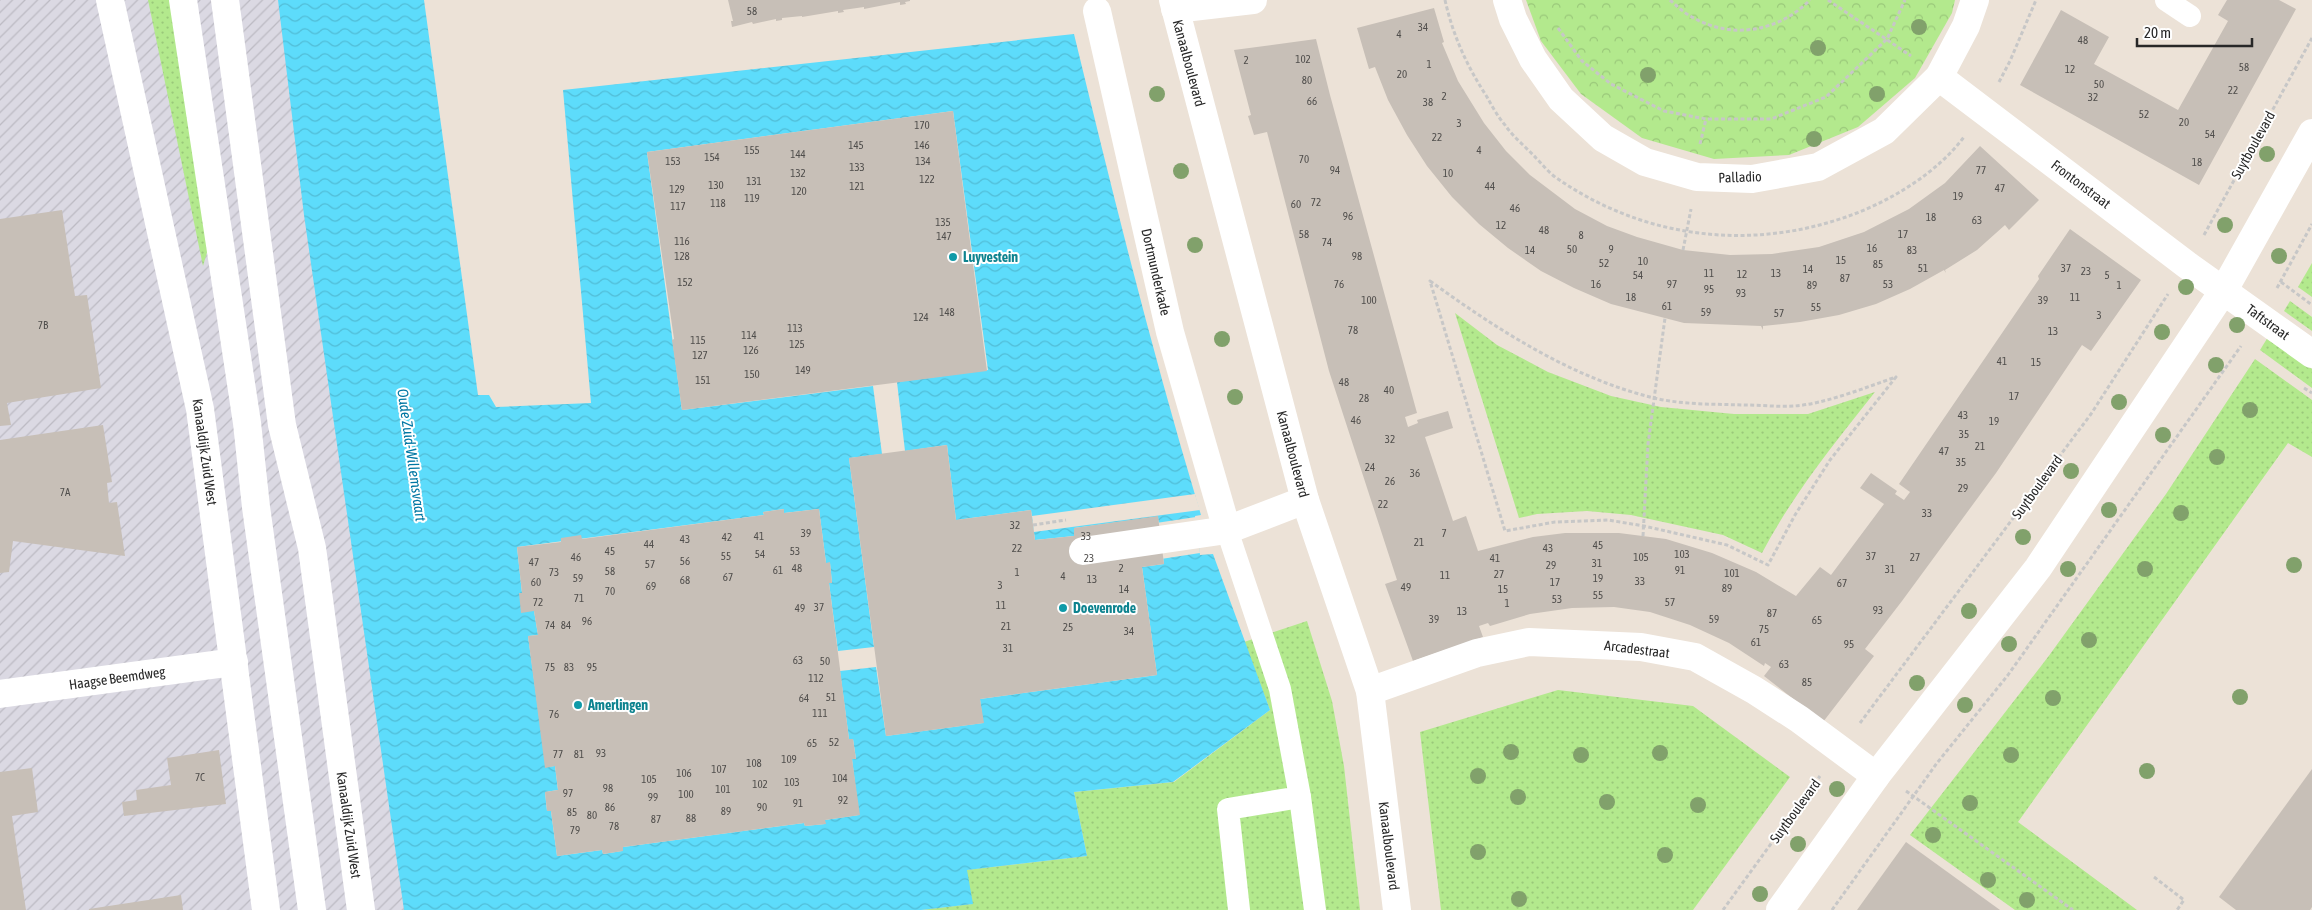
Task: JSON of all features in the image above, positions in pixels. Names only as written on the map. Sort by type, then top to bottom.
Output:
[{"type":"street","name":"Kanaaldijk Zuid West","points":[[110,0],[200,409],[266,910]]},
{"type":"street","points":[[184,0],[247,423],[256,507],[312,910]]},
{"type":"street","name":"Kanaaldijk Zuid West","points":[[225,0],[282,425],[312,548],[361,910]]},
{"type":"street","points":[[1174,5],[1253,0]]},
{"type":"street","name":"Palladio","points":[[1507,0],[1513,19],[1533,59],[1561,99],[1603,138],[1645,162],[1698,177],[1752,179],[1818,167],[1884,131],[1939,77],[1966,26],[1975,0]]},
{"type":"street","name":"Kanaalboulevard","points":[[1174,5],[1305,500],[1370,692],[1398,910]]},
{"type":"street","name":"Dortmunderkade","points":[[1097,11],[1170,332],[1227,530]]},
{"type":"street","name":"Frontonstraat","points":[[1939,77],[2187,265],[2224,290]]},
{"type":"street","points":[[1780,910],[1876,776],[2038,568],[2224,290],[2312,133]]},
{"type":"street","name":"Taftstraat","points":[[2224,290],[2312,354]]},
{"type":"street","points":[[1083,551],[1227,530],[1305,500]]},
{"type":"street","name":"Arcadestraat","points":[[1370,692],[1477,653],[1530,642],[1641,647],[1695,657],[1754,690],[1876,776]]},
{"type":"street","name":"Haagse Beemdweg","points":[[0,694],[234,662]]},
{"type":"lane","points":[[2166,0],[2190,16]]},
{"type":"lane","points":[[1227,530],[1280,690],[1300,798],[1315,910]]},
{"type":"lane","points":[[1239,910],[1228,809],[1300,798]]},
{"type":"path","points":[[1670,0],[1691,17],[1717,28],[1744,31],[1772,26],[1797,13],[1810,0]]},
{"type":"path","points":[[1828,0],[1887,39],[1939,77]]},
{"type":"path","points":[[1554,22],[1582,61],[1611,84],[1664,111],[1706,119],[1772,119],[1826,97],[1887,39],[1905,0]]},
{"type":"path","name":"Suytboulevard","points":[[1723,910],[1840,749],[1898,675],[2091,414],[2187,265],[2312,38]]},
{"type":"path","points":[[1698,150],[1706,119]]},
{"type":"path","points":[[1430,281],[1490,324],[1547,356],[1613,385],[1654,398],[1685,403],[1795,406],[1848,394],[1896,377],[1830,460],[1794,515],[1768,565],[1727,545],[1644,526],[1608,520],[1555,522],[1505,531],[1430,281]]},
{"type":"path","points":[[2281,282],[2312,305]]},
{"type":"path","points":[[1643,536],[1648,444],[1665,318]]},
{"type":"path","points":[[1913,796],[2073,910]]},
{"type":"path","points":[[2154,877],[2184,900],[2177,910]]},
{"type":"shaded area","points":[[0,0],[294,0],[430,910],[0,910]]},
{"type":"green space","points":[[148,0],[174,0],[208,249],[203,266]]},
{"type":"green space","points":[[1526,0],[1955,0],[1952,13],[1915,78],[1858,127],[1789,155],[1714,159],[1642,138],[1581,94],[1541,41]]},
{"type":"green space","points":[[2312,263],[2312,297],[2298,287]]},
{"type":"green space","points":[[2290,301],[2312,317],[2312,331],[2284,311]]},
{"type":"green space","points":[[1455,313],[1497,345],[1548,372],[1611,396],[1661,407],[1734,414],[1808,414],[1875,392],[1829,450],[1787,510],[1762,553],[1723,535],[1631,515],[1587,511],[1537,514],[1519,518]]},
{"type":"green space","points":[[2268,337],[2312,369],[2312,388],[2260,350]]},
{"type":"green space","points":[[2255,359],[2312,400],[2312,457],[2288,443],[2018,822],[2137,910],[2015,910],[1910,835],[2048,657],[2166,494]]},
{"type":"green space","points":[[1307,621],[1332,701],[1344,766],[1360,910],[921,910],[972,904],[966,870],[1087,856],[1074,792],[1174,782],[1270,710],[1244,642]]},
{"type":"green space","points":[[1558,690],[1693,706],[1790,777],[1693,910],[1441,910],[1420,732]]},
{"type":"water","name":"Oude Zuid-Willemsvaart","points":[[278,0],[424,0],[478,395],[489,395],[496,407],[591,403],[563,90],[1074,34],[1134,275],[1201,515],[1195,516],[1200,555],[1213,554],[1270,710],[1173,782],[1074,792],[1087,856],[967,870],[973,904],[921,910],[404,910],[304,215]],"holes":[[[953,111],[988,370],[897,382],[905,451],[947,445],[956,520],[1031,510],[1035,540],[1074,536],[1074,528],[1158,517],[1164,564],[1142,567],[1157,675],[980,699],[983,723],[886,736],[876,667],[840,671],[849,739],[853,739],[856,759],[852,759],[859,815],[825,820],[825,824],[805,826],[804,823],[623,847],[622,851],[603,854],[602,850],[557,856],[551,811],[547,811],[545,792],[558,790],[555,766],[546,767],[528,636],[538,635],[534,611],[519,593],[522,593],[517,547],[764,515],[763,512],[784,509],[784,513],[819,509],[826,563],[830,563],[832,583],[829,583],[838,651],[874,647],[849,458],[882,454],[873,386],[682,410],[647,152]]]},
{"type":"pier","points":[[1195,494],[1200,510],[1034,532],[1032,516]]},
{"type":"pier","points":[[1196,517],[1200,553],[1161,559],[1156,523]]},
{"type":"building","points":[[728,0],[910,1],[900,5],[900,2],[864,9],[864,7],[843,10],[844,12],[838,13],[838,11],[782,18],[782,20],[776,21],[776,19],[753,24],[752,22],[732,27],[731,21],[733,21]]},
{"type":"building","points":[[2227,0],[2279,0],[2296,9],[2199,185],[2020,85],[2061,10],[2109,37],[2094,64],[2178,110],[2228,21],[2218,15]]},
{"type":"building","points":[[1434,8],[1444,42],[1442,43],[1458,81],[1484,123],[1506,151],[1530,175],[1575,209],[1607,226],[1637,237],[1683,250],[1730,255],[1772,254],[1819,247],[1864,232],[1909,209],[1945,183],[1980,146],[2039,200],[2009,230],[2005,225],[1977,250],[1945,270],[1946,273],[1944,270],[1910,289],[1876,304],[1839,315],[1763,326],[1763,330],[1761,326],[1684,323],[1611,304],[1541,271],[1508,248],[1479,224],[1452,197],[1427,166],[1407,135],[1388,100],[1375,67],[1369,69],[1357,28]]},
{"type":"building","points":[[1316,39],[1417,413],[1405,417],[1408,427],[1418,423],[1417,420],[1448,411],[1453,428],[1425,437],[1453,521],[1466,516],[1478,551],[1533,537],[1565,533],[1619,533],[1666,539],[1712,553],[1756,572],[1796,596],[1820,567],[1831,575],[1884,504],[1860,488],[1871,473],[1897,491],[1895,494],[1904,500],[1910,492],[1899,484],[2039,279],[2038,276],[2070,229],[2141,280],[2091,351],[2082,345],[1996,473],[1865,649],[1874,656],[1823,722],[1764,676],[1771,667],[1765,663],[1764,666],[1729,643],[1690,625],[1650,612],[1614,607],[1572,608],[1530,614],[1490,626],[1488,623],[1479,626],[1483,637],[1413,661],[1385,584],[1397,580],[1329,371],[1267,132],[1254,135],[1248,116],[1251,115],[1234,50]]},
{"type":"building","points":[[953,111],[987,371],[682,410],[672,340],[674,339],[647,152]]},
{"type":"building","points":[[62,210],[75,296],[87,295],[101,388],[7,403],[11,425],[0,426],[0,219]]},
{"type":"building","points":[[103,425],[112,482],[107,483],[109,503],[117,502],[125,556],[13,541],[9,572],[0,573],[0,440]]},
{"type":"building","points":[[947,445],[956,520],[1031,510],[1035,540],[1074,536],[1074,528],[1158,516],[1164,564],[1142,567],[1157,675],[980,699],[984,723],[886,736],[849,458]]},
{"type":"building","name":"Amerlingen","points":[[784,509],[784,513],[819,509],[826,563],[830,562],[832,583],[829,583],[849,739],[853,739],[856,759],[852,759],[860,815],[825,820],[826,824],[805,826],[804,823],[623,847],[623,851],[603,854],[602,850],[557,856],[551,811],[547,811],[545,792],[558,790],[555,766],[545,768],[528,636],[538,635],[534,611],[521,613],[519,593],[522,593],[517,547],[561,542],[561,538],[581,535],[582,539],[764,515],[763,512]]},
{"type":"building","points":[[219,750],[226,804],[124,816],[122,802],[137,800],[136,790],[171,785],[167,758]]},
{"type":"building","points":[[32,768],[38,812],[12,816],[26,910],[0,910],[0,772]]},
{"type":"building","points":[[2312,769],[2312,907],[2310,910],[2236,910],[2219,897]]},
{"type":"building","points":[[1906,842],[2000,910],[1857,910]]},
{"type":"building","points":[[181,895],[183,910],[89,910],[89,909]]},
{"type":"place","name":"Luyvestein","points":[[953,257]]},
{"type":"place","name":"Doevenrode","points":[[1063,608]]},
{"type":"place","name":"Amerlingen","points":[[578,705]]}]
